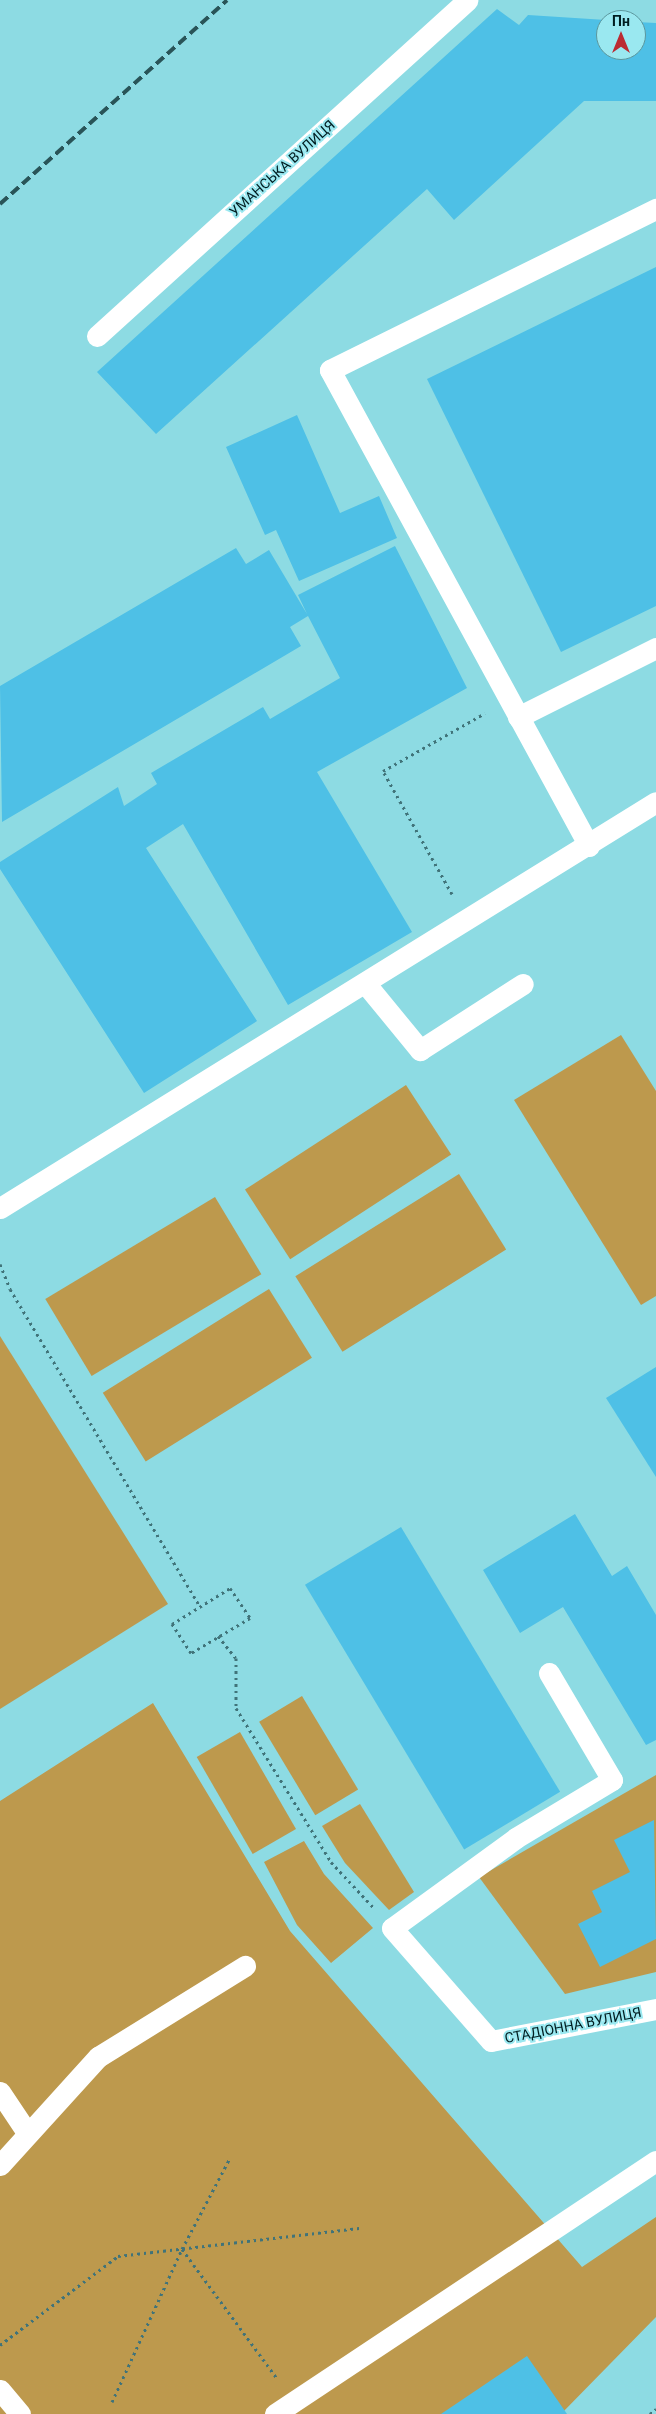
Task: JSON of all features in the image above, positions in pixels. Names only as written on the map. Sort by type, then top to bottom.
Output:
[{"type":"lane","name":"УМАНСЬКА ВУЛИЦЯ","points":[[97,336],[467,0]]},
{"type":"lane","points":[[589,846],[330,370],[656,209]]},
{"type":"lane","points":[[514,708],[656,648]]},
{"type":"lane","points":[[0,1208],[589,846],[656,802]]},
{"type":"lane","points":[[365,983],[420,1050],[523,984]]},
{"type":"lane","points":[[392,1928],[516,1838],[612,1780],[549,1673]]},
{"type":"lane","name":"СТАДІОННА ВУЛИЦЯ","points":[[392,1928],[491,2041],[656,2009]]},
{"type":"lane","points":[[0,2165],[98,2058],[245,1966]]},
{"type":"lane","points":[[0,2092],[28,2134]]},
{"type":"lane","points":[[275,2414],[656,2161]]},
{"type":"lane","points":[[0,2390],[20,2414]]},
{"type":"path","points":[[466,921],[382,771],[514,708]]},
{"type":"path","points":[[0,1264],[10,1289],[200,1607]]},
{"type":"path","points":[[230,1588],[250,1618],[218,1636],[190,1653],[172,1624],[230,1588]]},
{"type":"path","points":[[218,1636],[236,1658],[236,1708],[331,1862],[392,1928]]},
{"type":"path","points":[[112,2402],[182,2249],[230,2158]]},
{"type":"path","points":[[0,2345],[118,2256],[362,2228]]},
{"type":"path","points":[[182,2249],[294,2401]]},
{"type":"path","points":[[650,2414],[656,2409]]},
{"type":"shaded area","points":[[621,1035],[656,1091],[656,1296],[641,1305],[514,1100]]},
{"type":"shaded area","points":[[406,1085],[451,1155],[290,1259],[245,1190]]},
{"type":"shaded area","points":[[459,1174],[506,1249],[342,1352],[295,1276]]},
{"type":"shaded area","points":[[215,1197],[261,1274],[92,1376],[45,1299]]},
{"type":"shaded area","points":[[269,1289],[312,1358],[146,1462],[103,1393]]},
{"type":"shaded area","points":[[0,1336],[168,1604],[0,1709]]},
{"type":"shaded area","points":[[302,1696],[358,1789],[315,1815],[259,1722]]},
{"type":"shaded area","points":[[153,1703],[290,1931],[582,2267],[656,2217],[656,2317],[561,2414],[0,2414],[0,1801]]},
{"type":"shaded area","points":[[240,1732],[296,1829],[253,1854],[197,1757]]},
{"type":"shaded area","points":[[656,1775],[656,1972],[565,1994],[479,1877]]},
{"type":"shaded area","points":[[360,1804],[414,1892],[389,1910],[345,1863],[322,1826]]},
{"type":"shaded area","points":[[304,1841],[324,1874],[373,1928],[331,1963],[297,1925],[264,1862]]},
{"type":"building","points":[[497,9],[519,25],[528,15],[596,19],[596,60],[646,60],[646,22],[656,23],[656,101],[584,101],[454,220],[427,189],[156,434],[97,372]]},
{"type":"building","points":[[656,267],[656,606],[561,652],[427,379]]},
{"type":"building","points":[[297,415],[340,513],[379,496],[397,538],[299,581],[276,530],[265,535],[226,447]]},
{"type":"building","points":[[395,546],[467,688],[317,772],[412,932],[288,1005],[183,824],[146,848],[257,1021],[144,1093],[0,869],[0,862],[118,787],[124,806],[157,784],[151,773],[263,707],[270,719],[340,678],[308,616],[290,627],[301,646],[2,822],[0,686],[236,548],[246,564],[269,550],[307,614],[298,595]]},
{"type":"building","points":[[656,1367],[656,1477],[606,1398]]},
{"type":"building","points":[[575,1514],[612,1576],[627,1566],[656,1615],[656,1740],[646,1745],[563,1607],[520,1633],[483,1570]]},
{"type":"building","points":[[401,1527],[560,1792],[464,1850],[305,1585]]},
{"type":"building","points":[[654,1820],[656,1939],[600,1967],[578,1924],[602,1912],[592,1891],[630,1872],[614,1840]]},
{"type":"building","points":[[527,2356],[567,2414],[441,2414]]},
{"type":"railway","points":[[0,204],[227,0]]}]
